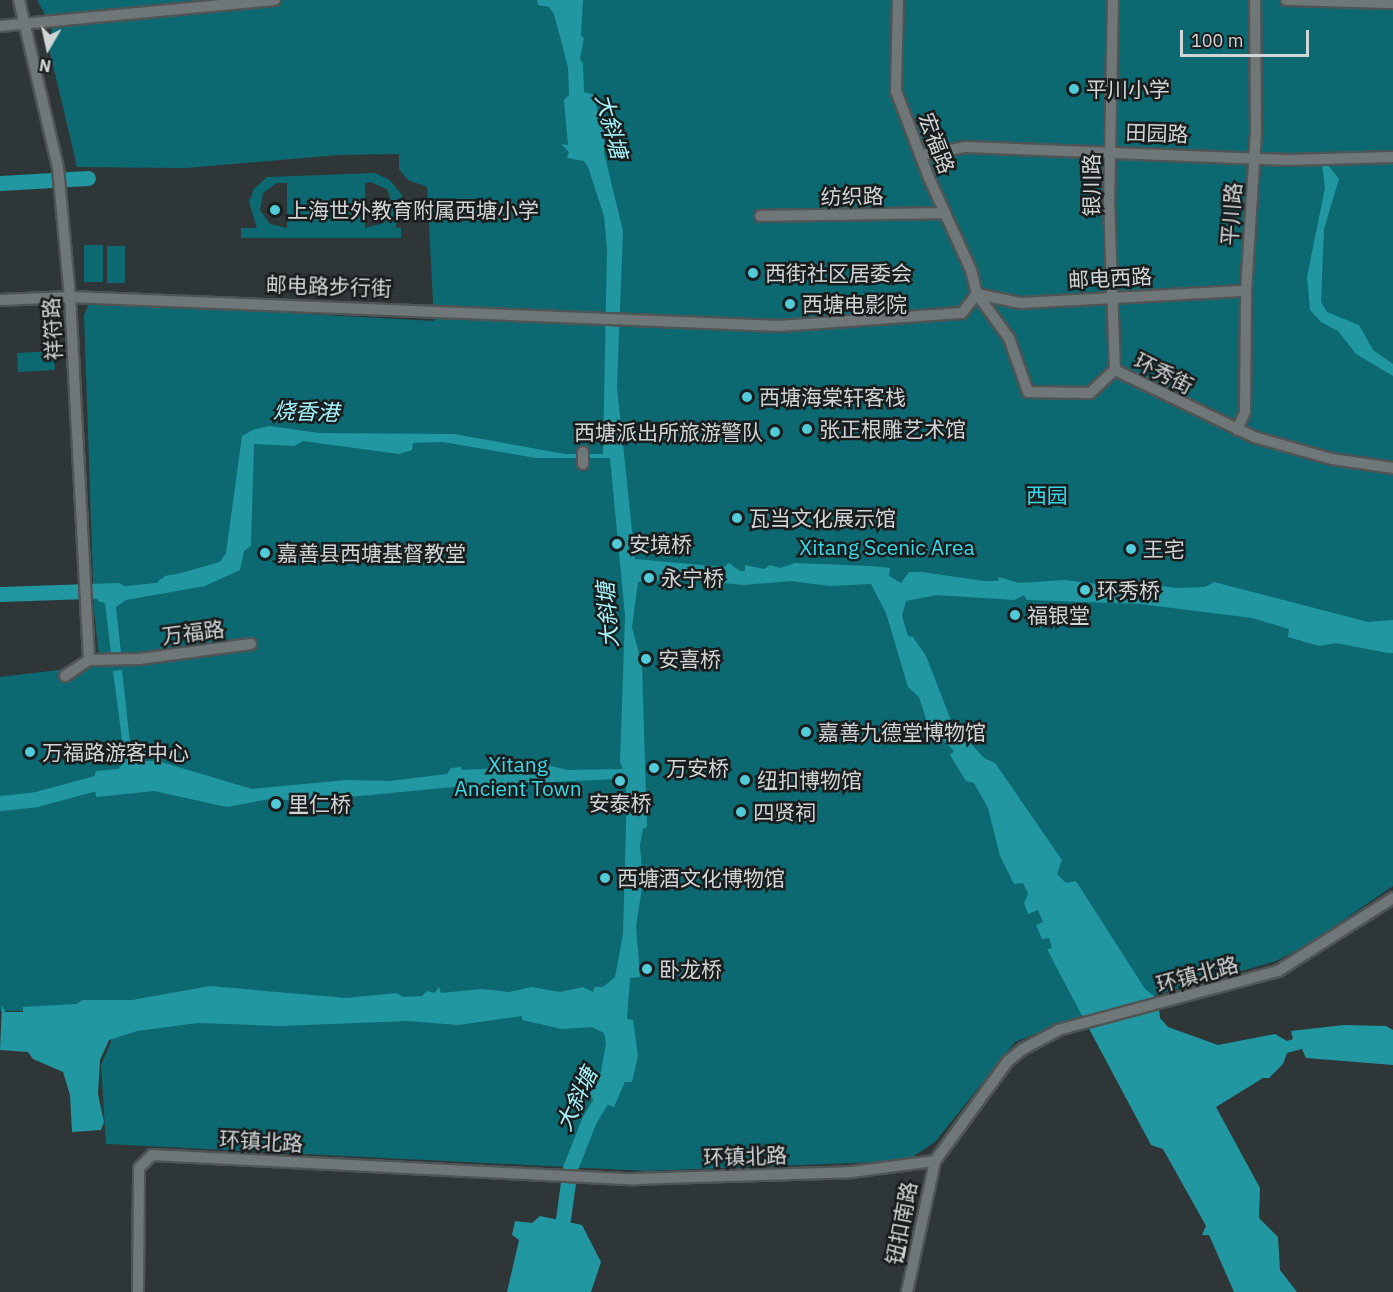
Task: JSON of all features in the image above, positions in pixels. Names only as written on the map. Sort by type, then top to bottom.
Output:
[{"type":"street","name":"祥符路","points":[[19,0],[58,168],[70,297],[89,660]]},
{"type":"street","points":[[0,26],[275,0]]},
{"type":"street","name":"宏福路","points":[[898,0],[896,91],[920,155],[971,270],[977,294]]},
{"type":"street","name":"银川路","points":[[1113,0],[1110,152],[1111,298],[1115,370]]},
{"type":"street","name":"平川路","points":[[1237,430],[1245,412],[1246,291],[1255,157],[1255,0]]},
{"type":"street","points":[[1286,0],[1393,3]]},
{"type":"street","name":"田园路","points":[[920,155],[966,147],[1255,157],[1393,157]]},
{"type":"street","name":"纺织路","points":[[760,216],[945,213]]},
{"type":"street","name":"邮电西路","points":[[977,294],[1021,303],[1246,291]]},
{"type":"street","name":"邮电路步行街","points":[[0,300],[70,297],[586,316],[779,326],[962,313],[977,294]]},
{"type":"street","name":"环秀街","points":[[977,294],[1009,339],[1028,392],[1090,393],[1115,370],[1237,430],[1287,449],[1393,468]]},
{"type":"street","points":[[583,452],[583,464]]},
{"type":"street","name":"万福路","points":[[89,660],[106,662],[139,659],[251,644]]},
{"type":"street","points":[[65,676],[89,660]]},
{"type":"street","name":"环镇北路","points":[[138,1292],[139,1168],[152,1155],[602,1178],[851,1172],[935,1161],[1008,1061],[1023,1049],[1058,1030],[1257,978],[1298,962],[1393,898]]},
{"type":"street","name":"钮扣南路","points":[[906,1292],[935,1161]]},
{"type":"green space","name":"Xitang Scenic Area","points":[[37,0],[1393,0],[1393,886],[1307,945],[1276,961],[1075,1018],[1015,1042],[935,1142],[906,1161],[646,1171],[106,1144],[101,1065],[111,1042],[112,1010],[0,1011],[0,677],[100,665],[94,610],[84,315],[89,304],[101,303],[434,321],[427,187],[408,180],[399,169],[399,154],[338,155],[186,168],[77,167],[49,48],[52,27]]},
{"type":"green space","points":[[375,173],[390,180],[402,195],[403,210],[395,227],[401,228],[401,238],[241,238],[241,228],[257,228],[249,202],[254,189],[267,177]],"holes":[[[370,182],[387,189],[393,206],[384,223],[365,228],[365,183]],[[277,183],[287,183],[287,228],[270,224],[260,210],[263,193]]]},
{"type":"green space","points":[[84,245],[103,245],[103,282],[84,282]]},
{"type":"green space","points":[[107,246],[125,246],[125,283],[107,283]]},
{"type":"green space","points":[[54,351],[55,370],[18,372],[17,353]]},
{"type":"shaded area","points":[[537,0],[583,0],[581,36],[584,38],[580,58],[583,64],[584,92],[594,95],[601,125],[605,114],[604,153],[623,231],[617,387],[635,559],[724,567],[729,563],[740,571],[745,571],[745,565],[764,569],[770,565],[780,568],[795,563],[871,566],[890,568],[889,576],[901,583],[909,572],[984,581],[998,581],[999,577],[1019,583],[1065,580],[1128,588],[1133,582],[1176,588],[1205,587],[1214,582],[1368,622],[1393,620],[1393,653],[1388,653],[1336,643],[1319,646],[1288,637],[1289,629],[1252,618],[1140,604],[1027,600],[1024,595],[1014,600],[937,595],[906,601],[902,616],[908,636],[913,637],[926,656],[952,723],[984,758],[995,763],[1062,860],[1057,874],[1066,883],[1076,881],[1145,989],[1158,999],[1160,1018],[1168,1027],[1218,1045],[1275,1034],[1287,1041],[1293,1039],[1291,1031],[1344,1025],[1386,1026],[1393,1030],[1393,1065],[1306,1058],[1302,1049],[1287,1053],[1283,1064],[1269,1078],[1263,1078],[1216,1107],[1260,1188],[1259,1218],[1278,1237],[1280,1270],[1297,1292],[1234,1292],[1209,1235],[1202,1235],[1206,1226],[1163,1149],[1151,1145],[1047,949],[1052,948],[1049,938],[1042,939],[1036,925],[1043,922],[1038,910],[1028,914],[1024,903],[1028,894],[1023,883],[1014,884],[1000,856],[988,808],[974,783],[966,781],[950,755],[954,751],[928,725],[919,697],[908,687],[886,613],[871,584],[830,586],[791,581],[744,585],[677,579],[638,582],[632,627],[642,665],[647,827],[643,829],[640,845],[643,882],[636,926],[640,977],[630,978],[627,1019],[633,1020],[638,1056],[632,1082],[625,1082],[614,1107],[586,1096],[601,1072],[606,1043],[604,1033],[592,1027],[562,1029],[522,1020],[522,1016],[458,1025],[408,1021],[280,1026],[198,1023],[137,1031],[109,1040],[100,1060],[98,1094],[104,1122],[101,1130],[72,1132],[70,1095],[63,1072],[33,1059],[28,1052],[0,1050],[2,1005],[5,1012],[23,1012],[23,1007],[76,1004],[83,1000],[132,1000],[210,986],[346,998],[397,993],[403,997],[422,996],[427,991],[435,993],[439,987],[441,993],[481,989],[509,992],[532,987],[560,992],[583,987],[593,992],[595,987],[603,987],[615,977],[623,934],[626,824],[626,786],[618,779],[464,786],[307,801],[269,799],[227,807],[154,791],[96,797],[94,778],[96,771],[118,769],[125,762],[113,671],[122,670],[132,761],[158,761],[252,789],[346,780],[390,781],[447,774],[451,768],[461,767],[462,770],[547,765],[568,770],[623,769],[620,762],[625,616],[610,458],[536,458],[443,442],[413,443],[412,450],[399,454],[303,441],[294,446],[254,444],[251,546],[244,551],[240,570],[205,586],[126,600],[116,607],[121,653],[111,654],[105,603],[98,601],[98,589],[165,582],[164,576],[183,573],[185,581],[212,573],[226,553],[242,436],[253,430],[269,426],[319,433],[454,434],[565,454],[603,454],[607,249],[604,216],[588,167],[584,161],[567,158],[569,152],[561,144],[568,145],[564,100],[569,95],[568,67],[554,14],[549,7],[538,5]]},
{"type":"shaded area","points":[[1327,164],[1339,179],[1324,229],[1321,302],[1327,312],[1359,325],[1373,350],[1393,364],[1393,376],[1356,354],[1338,331],[1321,322],[1310,310],[1307,277],[1325,188],[1322,165]]},
{"type":"shaded area","points":[[540,1216],[582,1225],[601,1262],[591,1292],[507,1292],[519,1240],[512,1235],[515,1221],[532,1223]]},
{"type":"waterway","points":[[0,183],[88,178]]},
{"type":"waterway","name":"烧香港","points":[[164,585],[227,567],[228,564]]},
{"type":"waterway","name":"烧香港","points":[[0,594],[117,590]]},
{"type":"waterway","points":[[0,803],[36,799],[114,778]]},
{"type":"waterway","name":"大斜塘","points":[[563,1219],[570,1168],[589,1120],[610,1085]]},
{"type":"place","name":"平川小学","points":[[1074,89]]},
{"type":"place","name":"上海世外教育附属西塘小学","points":[[275,210]]},
{"type":"place","name":"西街社区居委会","points":[[753,273]]},
{"type":"place","name":"西塘电影院","points":[[790,304]]},
{"type":"place","name":"西塘海棠轩客栈","points":[[747,397]]},
{"type":"place","name":"张正根雕艺术馆","points":[[807,429]]},
{"type":"place","name":"西塘派出所旅游警队","points":[[775,432]]},
{"type":"place","name":"瓦当文化展示馆","points":[[737,518]]},
{"type":"place","name":"安境桥","points":[[617,544]]},
{"type":"place","name":"王宅","points":[[1131,549]]},
{"type":"place","name":"嘉善县西塘基督教堂","points":[[265,553]]},
{"type":"place","name":"永宁桥","points":[[649,578]]},
{"type":"place","name":"环秀桥","points":[[1085,590]]},
{"type":"place","name":"福银堂","points":[[1015,615]]},
{"type":"place","name":"安喜桥","points":[[646,659]]},
{"type":"place","name":"嘉善九德堂博物馆","points":[[806,732]]},
{"type":"place","name":"万福路游客中心","points":[[30,752]]},
{"type":"place","name":"万安桥","points":[[654,768]]},
{"type":"place","name":"纽扣博物馆","points":[[745,780]]},
{"type":"place","name":"安泰桥","points":[[620,781]]},
{"type":"place","name":"里仁桥","points":[[276,804]]},
{"type":"place","name":"四贤祠","points":[[741,812]]},
{"type":"place","name":"西塘酒文化博物馆","points":[[605,878]]},
{"type":"place","name":"卧龙桥","points":[[647,969]]},
{"type":"park label","name":"西园","points":[[1047,495]]},
{"type":"park label","name":"Xitang Ancient Town","points":[[518,776]]}]
